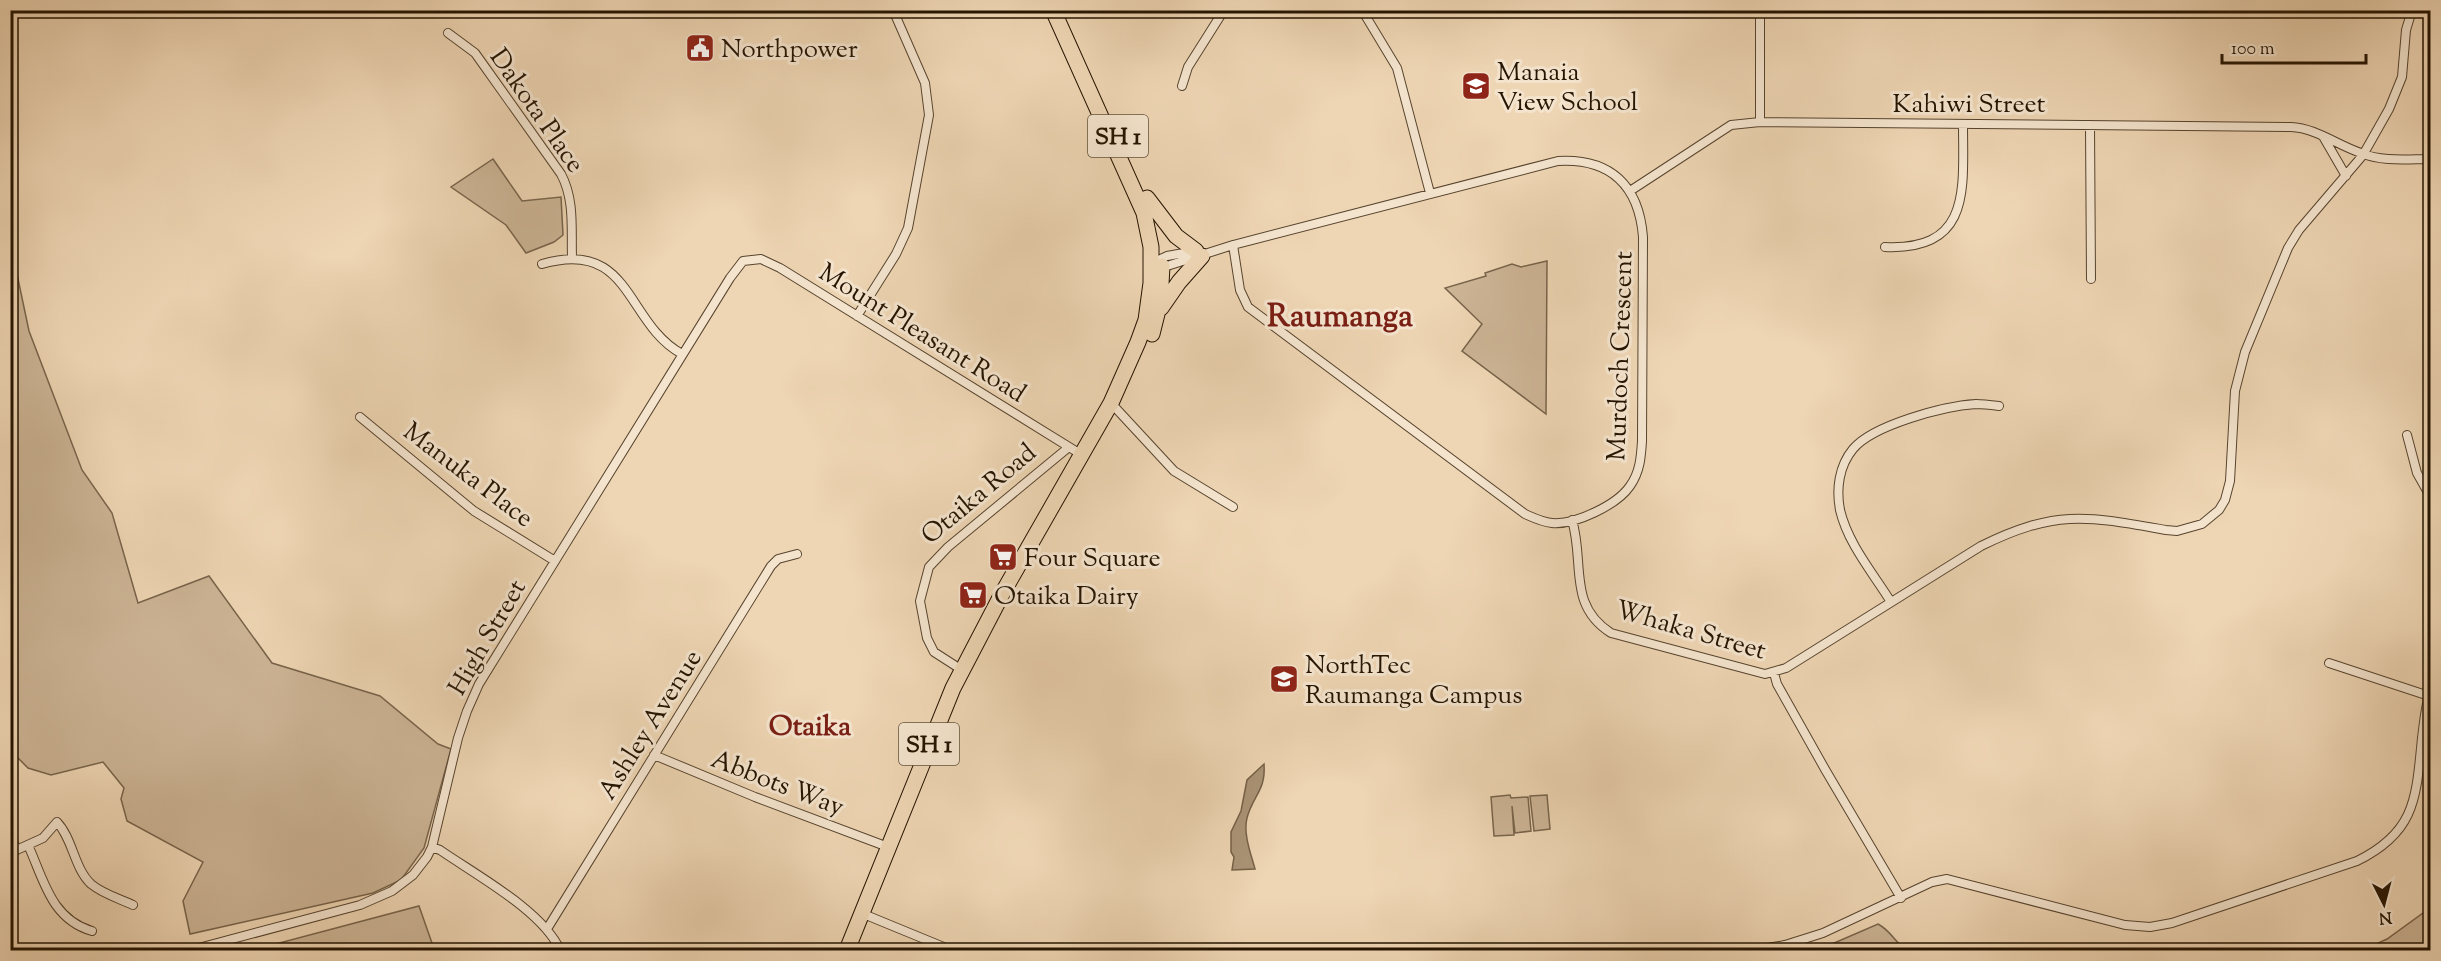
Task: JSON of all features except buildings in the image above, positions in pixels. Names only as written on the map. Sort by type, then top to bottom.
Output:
[{"type":"highway","name":"Otaika Road","points":[[847,951],[945,705],[1023,556],[1112,403],[1142,332],[1158,262],[1139,201],[1053,10]]},
{"type":"highway","name":"Otaika Road","points":[[1061,10],[1147,198],[1157,231],[1162,288],[1158,312],[1143,357],[1130,380],[1112,403]]},
{"type":"highway","points":[[1147,198],[1176,236],[1204,252],[1158,312]]},
{"type":"street","points":[[857,316],[896,254],[908,228],[929,115],[925,82],[893,10]]},
{"type":"street","points":[[1182,86],[1188,67],[1224,10]]},
{"type":"street","points":[[1362,10],[1397,68],[1430,193]]},
{"type":"street","points":[[1760,10],[1760,122]]},
{"type":"street","points":[[1901,898],[1826,771],[1777,684],[1774,673],[1786,668],[1982,546],[2014,530],[2059,518],[2092,518],[2177,531],[2202,524],[2219,510],[2225,500],[2230,481],[2235,391],[2245,352],[2288,248],[2299,230],[2346,176],[2375,137],[2397,92],[2405,61],[2406,30],[2412,10]]},
{"type":"street","name":"Dakota Place","points":[[448,33],[475,53],[561,174],[569,194],[572,258]]},
{"type":"street","name":"Kahiwi Street","points":[[1630,191],[1731,126],[1760,122],[2291,127],[2308,129],[2363,154],[2389,159],[2430,159]]},
{"type":"street","points":[[1885,247],[1904,248],[1918,245],[1936,237],[1952,221],[1963,193],[1963,124]]},
{"type":"street","points":[[2090,125],[2091,279]]},
{"type":"street","points":[[2325,138],[2346,176]]},
{"type":"street","name":"Murdoch Crescent","points":[[1158,262],[1565,160],[1584,161],[1609,170],[1630,191],[1639,209],[1643,237],[1641,458],[1634,479],[1623,495],[1602,508],[1572,520],[1553,523],[1525,514],[1248,307],[1240,290],[1233,245]]},
{"type":"street","points":[[542,264],[572,258],[598,265],[613,274],[659,334],[682,354]]},
{"type":"street","name":"Mount Pleasant Road","points":[[739,265],[755,259],[768,262],[1082,455]]},
{"type":"street","name":"High Street","points":[[191,951],[335,913],[380,897],[413,875],[432,847],[458,738],[469,704],[682,354],[739,265]]},
{"type":"street","points":[[1112,403],[1174,471],[1233,507]]},
{"type":"street","points":[[1891,602],[1852,541],[1844,524],[1839,479],[1847,457],[1871,434],[1906,420],[1976,404],[1999,406]]},
{"type":"street","name":"Manuka Place","points":[[360,417],[474,511],[555,561]]},
{"type":"street","points":[[2407,435],[2417,473],[2430,496]]},
{"type":"street","name":"Otaika Road","points":[[962,670],[934,652],[927,638],[920,601],[929,567],[948,547],[1069,447]]},
{"type":"street","name":"Whaka Street","points":[[1572,520],[1583,599],[1593,619],[1600,626],[1611,633],[1659,646],[1759,673],[1774,673]]},
{"type":"street","name":"Ashley Avenue","points":[[547,929],[771,566],[778,559],[797,554]]},
{"type":"street","points":[[1756,951],[1823,933],[1932,882],[1947,879],[2125,925],[2150,927],[2183,920],[2372,854],[2393,837],[2412,807],[2417,790],[2425,715],[2430,694],[2329,663]]},
{"type":"street","name":"Abbots Way","points":[[654,755],[888,847]]},
{"type":"street","points":[[10,836],[14,852],[43,838],[57,822],[65,831],[88,880],[102,891],[134,904]]},
{"type":"street","points":[[28,845],[57,908],[71,924],[92,932]]},
{"type":"street","points":[[432,847],[440,850],[516,903],[547,929],[560,951]]},
{"type":"street","points":[[861,913],[951,951]]},
{"type":"shaded area","points":[[493,159],[522,201],[561,197],[563,235],[554,242],[526,253],[506,225],[451,187]]},
{"type":"shaded area","points":[[10,241],[29,331],[82,470],[112,513],[138,603],[209,576],[272,663],[380,696],[438,744],[451,749],[424,848],[401,880],[373,893],[190,934],[183,901],[203,862],[127,821],[121,799],[124,788],[103,762],[51,775],[28,768],[11,751]]},
{"type":"shaded area","points":[[1547,261],[1546,414],[1462,351],[1482,324],[1445,288],[1486,276],[1485,273],[1512,264],[1521,267]]},
{"type":"shaded area","points":[[1264,764],[1263,781],[1246,824],[1248,844],[1255,869],[1232,870],[1234,857],[1231,852],[1231,832],[1241,811],[1247,780]]},
{"type":"shaded area","points":[[1510,795],[1511,798],[1528,797],[1531,831],[1515,833],[1512,806],[1514,835],[1494,836],[1491,797]]},
{"type":"shaded area","points":[[1547,795],[1550,829],[1534,831],[1530,796]]},
{"type":"shaded area","points":[[419,906],[432,943],[431,950],[253,950]]},
{"type":"shaded area","points":[[2430,908],[2430,950],[2363,950],[2387,939]]},
{"type":"shaded area","points":[[1878,924],[1906,950],[1818,950]]},
{"type":"place","name":"Northpower","points":[[700,48]]},
{"type":"place","name":"Manaia View School","points":[[1476,86]]},
{"type":"place","name":"Four Square","points":[[1003,557]]},
{"type":"place","name":"Otaika Dairy","points":[[973,595]]},
{"type":"place","name":"NorthTec Raumanga Campus","points":[[1284,679]]},
{"type":"district","name":"Raumanga","points":[[1340,315]]},
{"type":"district","name":"Otaika","points":[[810,725]]}]
